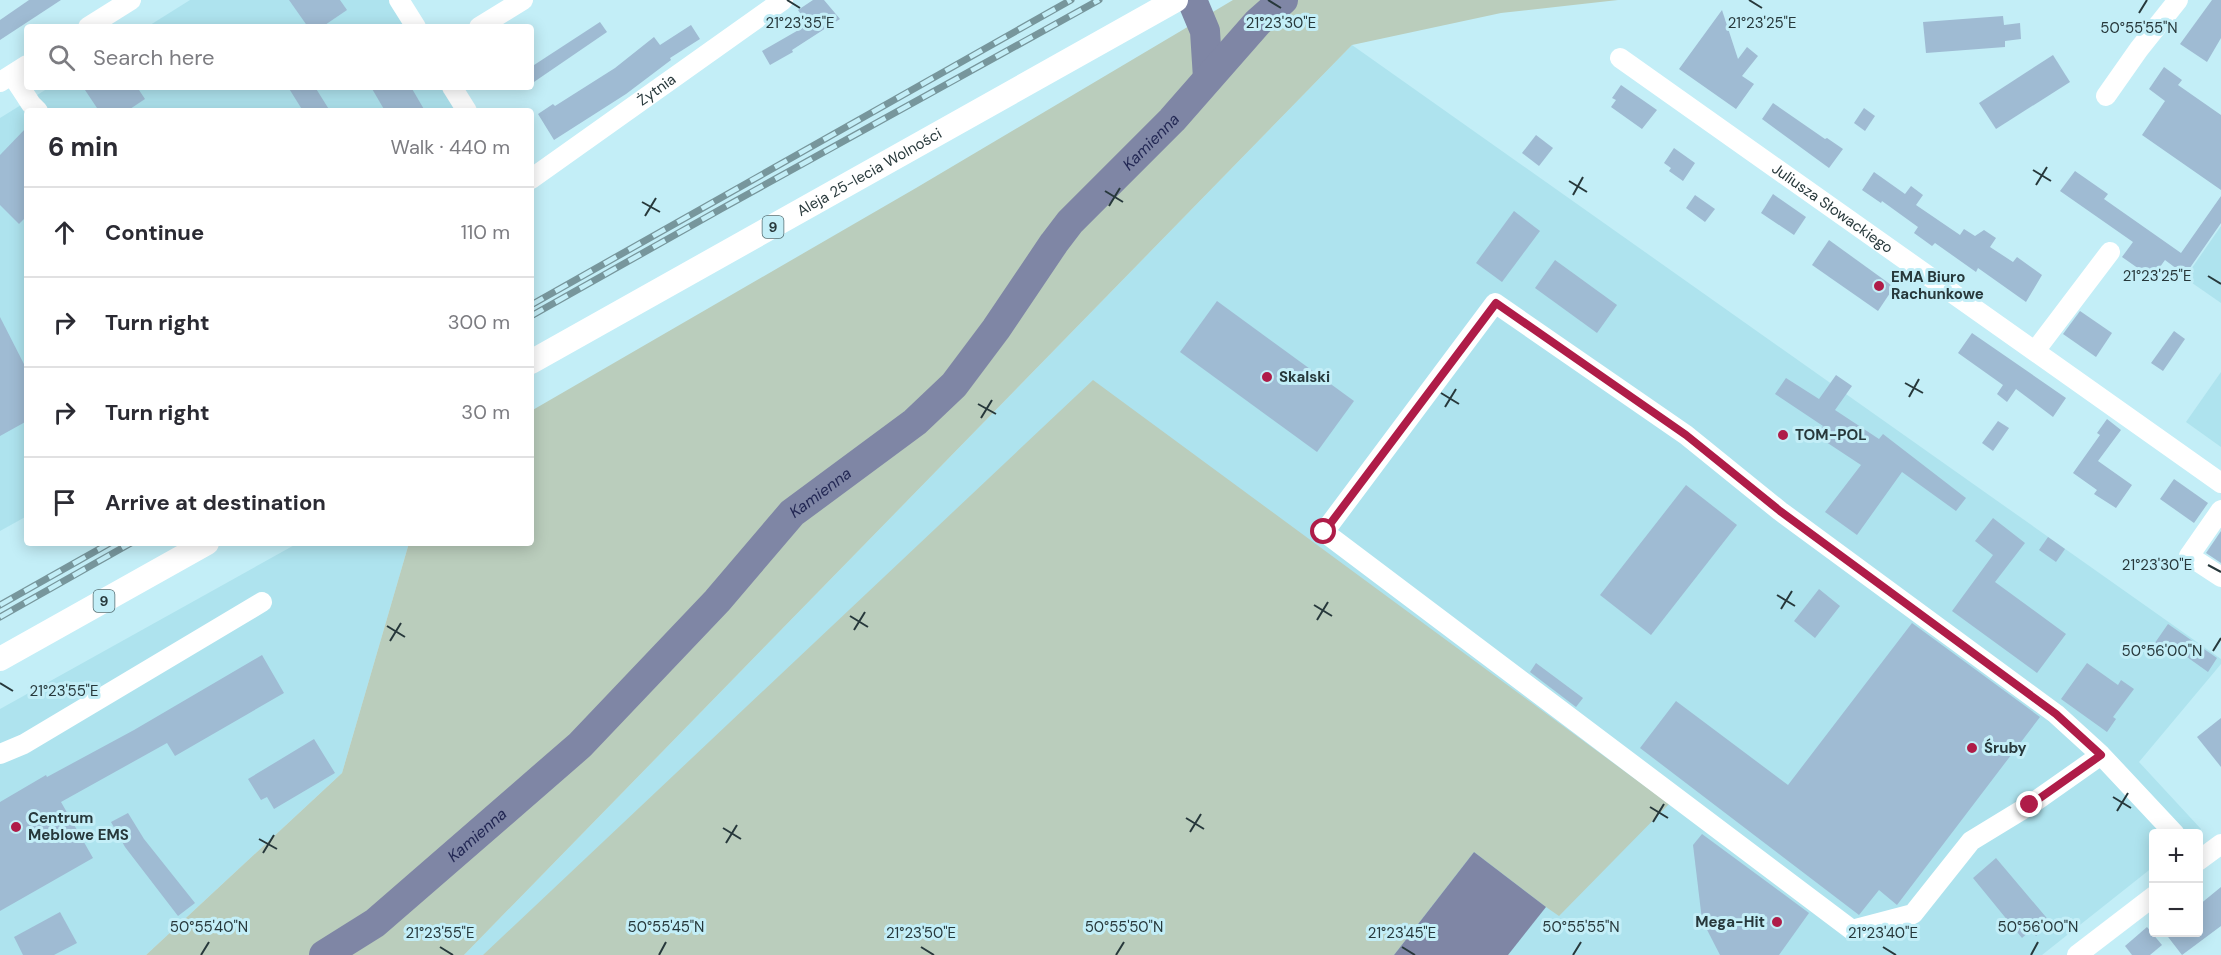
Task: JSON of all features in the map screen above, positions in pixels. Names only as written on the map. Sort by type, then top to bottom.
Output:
[{"type":"main road","name":"Aleja 25-lecia Wolności","points":[[534,360],[1176,0]]},
{"type":"main road","name":"9","points":[[0,658],[202,546]]},
{"type":"street","points":[[90,24],[103,8],[131,0]]},
{"type":"street","points":[[399,0],[414,24]]},
{"type":"street","points":[[484,24],[523,0]]},
{"type":"street","name":"Żytnia","points":[[534,177],[783,0]]},
{"type":"street","points":[[2106,96],[2178,0]]},
{"type":"street","name":"Juliusza Słowackiego","points":[[1620,58],[2221,483]]},
{"type":"street","points":[[13,74],[35,108]]},
{"type":"street","points":[[454,90],[465,108]]},
{"type":"street","points":[[2035,351],[2110,252]]},
{"type":"street","points":[[2101,755],[2030,805],[1971,841],[1913,914],[1852,930],[1324,532],[1496,303],[1686,435],[1780,511],[2056,714],[2101,755],[2170,829]]},
{"type":"street","points":[[2221,510],[2189,556],[2221,577]]},
{"type":"street","points":[[0,754],[24,744],[262,602]]},
{"type":"street","points":[[2203,857],[2221,844]]},
{"type":"street","points":[[2081,954],[2149,900]]},
{"type":"shaded area","points":[[190,0],[393,0],[407,24],[152,24]]},
{"type":"shaded area","points":[[1352,45],[2221,659],[2221,664],[2139,762],[2201,829],[2149,829],[2149,870],[2042,955],[464,955]]},
{"type":"shaded area","points":[[45,90],[448,90],[459,108],[24,108],[24,518],[0,531],[0,118]]},
{"type":"shaded area","points":[[2221,226],[2221,303],[2185,278]]},
{"type":"shaded area","points":[[2221,372],[2221,447],[2186,422]]},
{"type":"shaded area","points":[[293,546],[408,546],[342,773],[146,955],[0,955],[0,709]]},
{"type":"shaded area","points":[[1474,852],[1546,907],[1508,955],[1394,955]]},
{"type":"green space","points":[[1233,0],[1618,0],[1501,13],[1352,45],[464,955],[146,955],[342,773],[408,546],[534,546],[534,409],[916,188]]},
{"type":"green space","points":[[1093,380],[1669,804],[1559,916],[1474,852],[1394,955],[483,955]]},
{"type":"building","points":[[29,0],[61,0],[0,40],[0,20]]},
{"type":"building","points":[[289,0],[340,0],[347,10],[326,24],[306,24]]},
{"type":"building","points":[[813,0],[824,0],[840,19],[770,65],[762,51],[802,28],[797,19],[802,16],[798,10]]},
{"type":"building","points":[[2212,0],[2221,0],[2221,38],[2207,62],[2180,44]]},
{"type":"building","points":[[1722,10],[1738,59],[1747,47],[1758,56],[1742,76],[1754,84],[1736,109],[1679,69]]},
{"type":"building","points":[[2003,16],[2004,25],[2020,23],[2021,39],[2005,41],[2005,47],[1926,53],[1923,22]]},
{"type":"building","points":[[600,22],[607,32],[534,82],[534,65]]},
{"type":"building","points":[[691,25],[700,39],[670,58],[671,60],[626,94],[554,140],[538,114],[553,104],[555,106],[615,68],[654,37],[660,45]]},
{"type":"building","points":[[2053,55],[2070,82],[1996,129],[1979,103]]},
{"type":"building","points":[[2164,67],[2182,80],[2178,85],[2221,115],[2221,190],[2142,135],[2165,101],[2149,89]]},
{"type":"building","points":[[1621,85],[1657,110],[1642,129],[1611,107],[1616,100],[1612,98]]},
{"type":"building","points":[[85,90],[139,90],[145,99],[132,108],[97,108]]},
{"type":"building","points":[[290,90],[317,90],[328,108],[301,108]]},
{"type":"building","points":[[373,90],[413,90],[423,108],[383,108]]},
{"type":"building","points":[[1773,103],[1843,149],[1829,168],[1762,119]]},
{"type":"building","points":[[1864,108],[1875,116],[1865,131],[1854,123]]},
{"type":"building","points":[[24,130],[24,219],[19,224],[0,205],[0,155]]},
{"type":"building","points":[[1536,135],[1553,148],[1539,166],[1522,153]]},
{"type":"building","points":[[1674,148],[1695,163],[1683,181],[1669,171],[1671,168],[1664,163]]},
{"type":"building","points":[[2075,171],[2108,194],[2104,199],[2181,253],[2221,196],[2221,223],[2185,275],[2165,260],[2152,278],[2122,257],[2133,242],[2060,191]]},
{"type":"building","points":[[1874,172],[1905,194],[1911,186],[1923,195],[1916,205],[1960,235],[1964,229],[1975,236],[1984,230],[1996,238],[1990,247],[2013,262],[2017,257],[2042,275],[2026,302],[1978,268],[1976,272],[1935,243],[1932,246],[1914,233],[1918,227],[1882,201],[1881,203],[1862,190]]},
{"type":"building","points":[[1773,194],[1806,217],[1794,235],[1761,213]]},
{"type":"building","points":[[1695,195],[1715,209],[1705,222],[1686,208]]},
{"type":"building","points":[[1514,211],[1540,231],[1502,282],[1476,263]]},
{"type":"building","points":[[1829,240],[1894,287],[1878,311],[1812,265]]},
{"type":"building","points":[[1555,260],[1617,305],[1597,333],[1535,288]]},
{"type":"building","name":"Skalski","points":[[1217,301],[1354,401],[1317,452],[1180,352]]},
{"type":"building","points":[[2080,311],[2112,333],[2096,357],[2063,334]]},
{"type":"building","points":[[0,317],[24,364],[24,423],[0,436]]},
{"type":"building","points":[[2174,331],[2185,339],[2163,371],[2151,363]]},
{"type":"building","points":[[1972,333],[2066,398],[2053,417],[2016,389],[2007,402],[1997,394],[2003,385],[1958,353]]},
{"type":"building","points":[[1836,375],[1852,386],[1835,410],[1879,439],[1883,434],[1966,498],[1956,511],[1902,472],[1857,535],[1825,512],[1861,465],[1817,436],[1823,426],[1775,394],[1786,378],[1819,399]]},
{"type":"building","points":[[2107,419],[2121,430],[2098,461],[2132,485],[2116,508],[2094,494],[2097,490],[2073,473],[2100,435],[2097,433]]},
{"type":"building","points":[[1998,421],[2009,428],[1993,451],[1982,443]]},
{"type":"building","points":[[2174,479],[2208,503],[2194,523],[2160,499]]},
{"type":"building","points":[[1686,485],[1737,525],[1651,635],[1600,595]]},
{"type":"building","points":[[1993,518],[2025,543],[1995,582],[2066,634],[2037,673],[1952,611],[1993,555],[1975,541]]},
{"type":"building","points":[[2221,531],[2221,563],[2206,553]]},
{"type":"building","points":[[2048,537],[2065,549],[2056,562],[2039,550]]},
{"type":"building","points":[[1819,589],[1840,606],[1815,638],[1794,621]]},
{"type":"building","points":[[1912,623],[2040,717],[1897,905],[1879,890],[1859,915],[1640,748],[1676,701],[1788,785]]},
{"type":"building","points":[[2168,624],[2217,658],[2208,672],[2180,652],[2176,658],[2166,651],[2161,657],[2150,650]]},
{"type":"building","points":[[262,655],[284,693],[175,756],[167,743],[61,802],[93,858],[0,911],[0,802],[46,775],[47,777],[134,730]]},
{"type":"building","points":[[1536,663],[1583,698],[1576,707],[1530,672]]},
{"type":"building","points":[[2087,663],[2118,685],[2121,680],[2134,689],[2113,717],[2116,719],[2107,732],[2061,699]]},
{"type":"building","points":[[2221,718],[2221,767],[2197,737]]},
{"type":"building","points":[[314,739],[335,773],[274,809],[267,797],[261,800],[248,779]]},
{"type":"building","points":[[128,813],[144,839],[195,903],[178,916],[125,847],[111,822]]},
{"type":"building","points":[[1702,834],[1809,913],[1779,955],[1720,955],[1702,920],[1693,845]]},
{"type":"building","points":[[1996,858],[2051,923],[2036,936],[2031,930],[2022,938],[1973,878]]},
{"type":"building","points":[[2221,887],[2221,926],[2182,955],[2168,937],[2203,937],[2203,902]]},
{"type":"building","points":[[60,912],[77,943],[54,955],[23,955],[14,937]]},
{"type":"building","points":[[2147,927],[2149,937],[2155,937],[2162,945],[2150,955],[2132,955],[2125,946]]},
{"type":"waterway","points":[[1192,0],[1205,31],[1208,78]]},
{"type":"waterway","name":"Kamienna","points":[[324,955],[375,923],[580,745],[717,601],[792,513],[915,422],[954,385],[1070,222],[1172,120],[1258,22],[1283,0]]},
{"type":"railway","points":[[534,303],[1071,0]]},
{"type":"railway","points":[[534,314],[1099,0]]},
{"type":"railway","points":[[0,605],[105,546]]},
{"type":"railway","points":[[0,617],[126,546]]},
{"type":"place","name":"EMA Biuro Rachunkowe","points":[[1879,286]]},
{"type":"place","name":"Skalski","points":[[1267,377]]},
{"type":"place","name":"TOM-POL","points":[[1783,435]]},
{"type":"place","name":"Śruby","points":[[1972,748]]},
{"type":"place","name":"Centrum Meblowe EMS","points":[[16,827]]},
{"type":"place","name":"Mega-Hit","points":[[1777,922]]},
{"type":"route","points":[[1324,532],[1496,303],[1686,435],[1780,511],[2056,714],[2101,755],[2030,805]]}]
